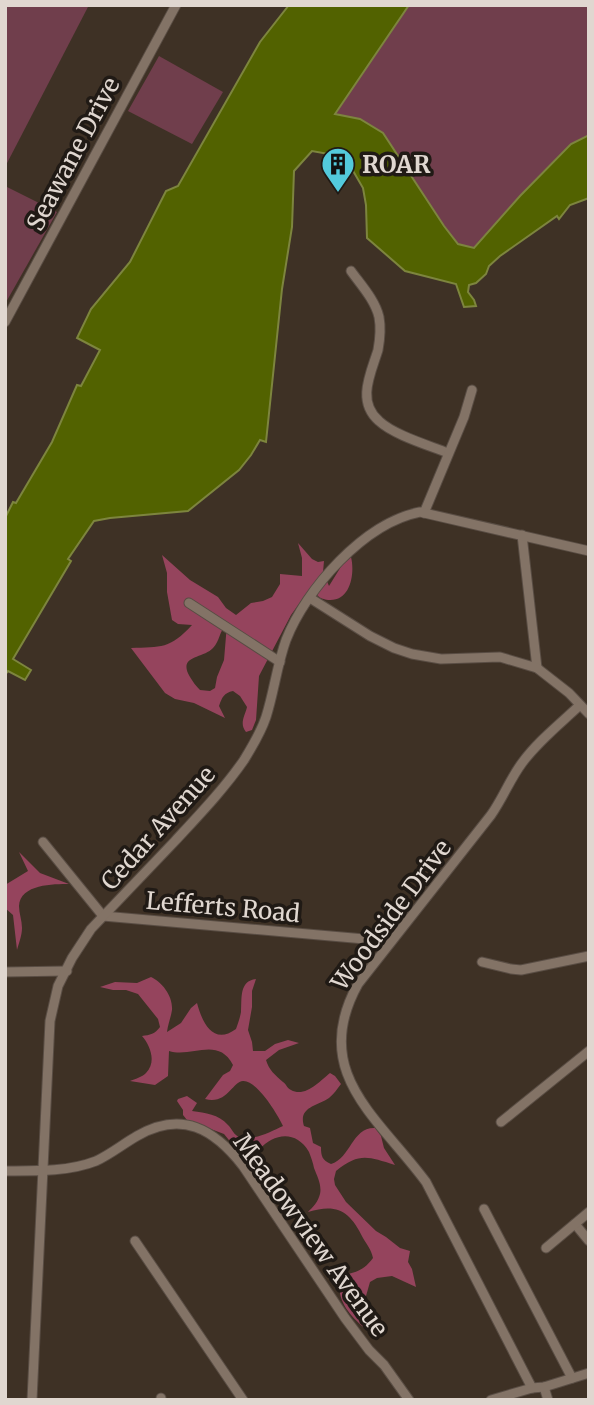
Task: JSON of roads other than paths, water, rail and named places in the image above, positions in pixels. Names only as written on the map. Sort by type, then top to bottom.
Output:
[{"type":"street","name":"Seawane Drive","points":[[5,321],[176,5]]},
{"type":"street","points":[[351,271],[372,300],[380,326],[378,350],[366,388],[371,411],[389,428],[448,453]]},
{"type":"street","points":[[424,513],[464,417],[472,390]]},
{"type":"street","name":"Cedar Avenue","points":[[32,1400],[50,1021],[56,993],[78,947],[91,929],[207,806],[244,760],[266,717],[287,638],[297,618],[319,584],[369,535],[398,518],[424,513],[589,551]]},
{"type":"street","points":[[522,536],[537,668]]},
{"type":"street","points":[[310,598],[370,636],[412,654],[441,659],[500,657],[537,668],[563,688],[589,714]]},
{"type":"street","points":[[189,603],[280,662]]},
{"type":"street","name":"Woodside Drive","points":[[532,1388],[426,1182],[365,1108],[354,1090],[346,1072],[341,1045],[342,1027],[346,1008],[358,984],[492,813],[525,760],[580,705]]},
{"type":"street","points":[[43,842],[103,916]]},
{"type":"street","name":"Lefferts Road","points":[[103,916],[392,940]]},
{"type":"street","points":[[482,962],[521,970],[589,956]]},
{"type":"street","points":[[5,972],[67,971]]},
{"type":"street","points":[[501,1122],[589,1051]]},
{"type":"street","name":"Meadowview Avenue","points":[[5,1171],[70,1167],[94,1161],[146,1131],[163,1125],[196,1128],[215,1136],[243,1166],[345,1318],[369,1350],[384,1364],[409,1400]]},
{"type":"street","points":[[484,1209],[572,1378]]},
{"type":"street","points":[[546,1248],[589,1212]]},
{"type":"street","points":[[575,1224],[589,1241]]},
{"type":"street","points":[[135,1241],[241,1399]]},
{"type":"street","points":[[491,1400],[589,1373]]},
{"type":"street","points":[[544,1387],[548,1400]]},
{"type":"place","name":"ROAR","points":[[338,194]]}]
